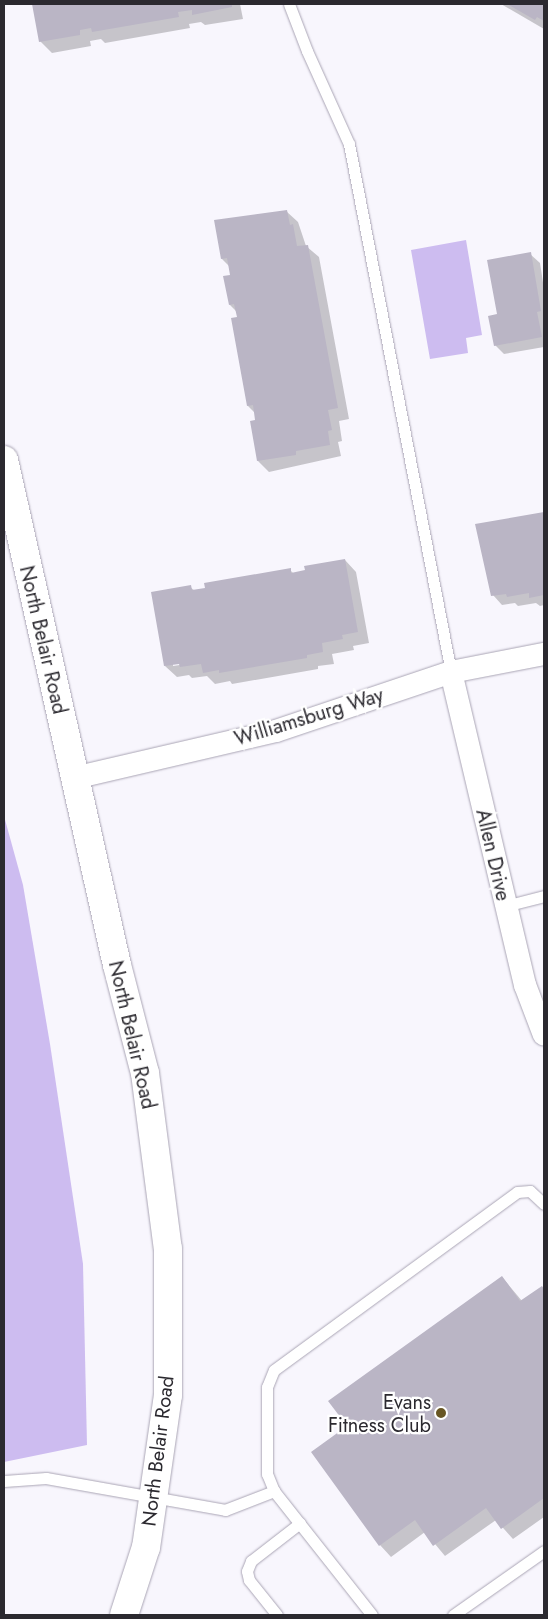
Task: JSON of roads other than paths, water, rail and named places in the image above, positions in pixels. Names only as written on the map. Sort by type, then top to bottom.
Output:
[{"type":"street","name":"North Belair Road","points":[[4,460],[74,778],[117,965],[145,1074],[168,1249],[168,1395],[146,1547],[124,1615]]},
{"type":"street","name":"Williamsburg Way","points":[[74,778],[276,731],[451,672],[544,654]]},
{"type":"street","name":"Allen Drive","points":[[451,672],[524,985],[544,1035]]},
{"type":"lane","points":[[289,4],[307,51],[349,144],[451,672]]},
{"type":"lane","points":[[505,906],[544,896]]},
{"type":"lane","points":[[372,1615],[274,1491],[268,1474],[267,1386],[274,1370],[517,1192],[530,1191],[544,1204]]},
{"type":"lane","points":[[4,1481],[46,1478],[153,1499],[225,1510],[274,1491]]},
{"type":"lane","points":[[277,1615],[249,1580],[247,1571],[252,1561],[300,1523]]},
{"type":"lane","points":[[453,1615],[544,1551]]},
{"type":"place","name":"Evans Fitness Club","points":[[441,1413]]}]
